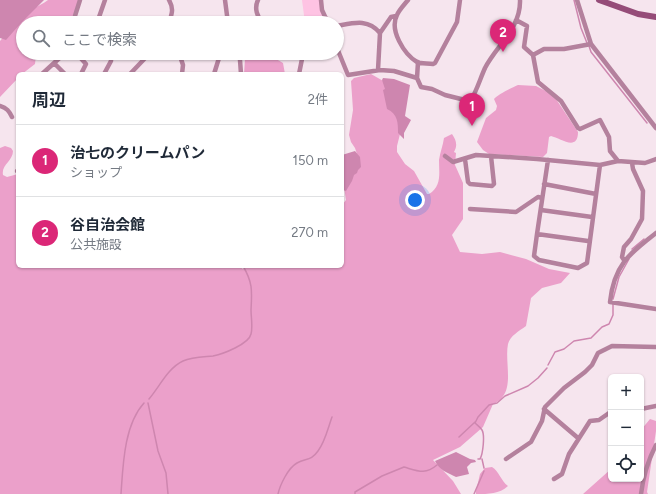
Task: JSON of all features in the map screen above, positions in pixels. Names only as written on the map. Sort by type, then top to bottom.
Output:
[{"type":"main road","points":[[599,0],[638,14],[656,17]]},
{"type":"street","points":[[75,16],[80,0]]},
{"type":"street","points":[[99,16],[105,0]]},
{"type":"street","points":[[168,0],[173,11],[171,16]]},
{"type":"street","points":[[225,0],[227,16]]},
{"type":"street","points":[[258,0],[256,4],[258,16]]},
{"type":"street","points":[[321,0],[322,10],[325,16]]},
{"type":"street","points":[[408,0],[396,16],[394,26],[397,37],[403,48],[418,62],[433,64],[435,63],[457,22],[460,0]]},
{"type":"street","points":[[418,62],[417,78],[421,87],[432,89],[445,95],[469,101],[471,100],[478,87],[485,68],[506,38],[516,20],[521,8],[520,0]]},
{"type":"street","points":[[577,0],[588,45],[656,128]]},
{"type":"street","points":[[378,70],[380,33],[390,17],[396,16]]},
{"type":"street","points":[[516,20],[527,26],[524,46],[533,55],[538,82],[561,101],[578,128],[580,129],[600,120],[609,137],[610,151],[618,161]]},
{"type":"street","points":[[344,25],[362,21],[377,29],[380,33]]},
{"type":"street","points":[[533,55],[544,49],[564,49],[588,45]]},
{"type":"street","points":[[44,72],[57,60]]},
{"type":"street","points":[[82,60],[86,64],[82,72]]},
{"type":"street","points":[[105,72],[111,60]]},
{"type":"street","points":[[132,72],[143,60]]},
{"type":"street","points":[[181,60],[183,65],[182,72]]},
{"type":"street","points":[[215,72],[218,60]]},
{"type":"street","points":[[240,60],[241,72]]},
{"type":"street","points":[[299,72],[302,60]]},
{"type":"street","points":[[342,60],[348,75],[378,70],[394,71],[417,78]]},
{"type":"street","points":[[54,63],[62,72]]},
{"type":"street","points":[[0,106],[9,111],[12,117]]},
{"type":"street","points":[[652,122],[656,119]]},
{"type":"street","points":[[445,156],[453,162],[476,155],[600,165],[618,161],[645,163],[656,158]]},
{"type":"street","points":[[465,159],[468,182],[470,184],[492,186],[494,184],[491,156]]},
{"type":"street","points":[[548,160],[534,256],[539,260],[578,268],[586,263],[600,165]]},
{"type":"street","points":[[624,260],[622,257],[624,247],[631,239],[642,218],[642,191],[632,163]]},
{"type":"street","points":[[544,184],[596,194]]},
{"type":"street","points":[[470,210],[516,212],[538,197],[542,198]]},
{"type":"street","points":[[541,210],[592,217]]},
{"type":"street","points":[[656,233],[624,260],[615,280],[610,302],[656,309]]},
{"type":"street","points":[[537,234],[588,241]]},
{"type":"street","points":[[506,458],[531,442],[542,421],[544,409],[564,388],[585,372],[592,364],[598,353],[612,346],[656,346]]},
{"type":"street","points":[[644,408],[656,406]]},
{"type":"street","points":[[544,409],[578,438]]},
{"type":"street","points":[[554,479],[562,474],[569,454],[590,421],[599,420],[608,414]]},
{"type":"street","points":[[641,494],[642,483],[650,456],[656,445]]},
{"type":"shaded area","points":[[0,0],[44,0],[28,16],[16,16],[16,29],[6,40],[0,38]]},
{"type":"shaded area","points":[[48,0],[79,0],[72,16],[24,16]]},
{"type":"shaded area","points":[[302,0],[319,0],[324,16],[304,16]]},
{"type":"shaded area","points":[[16,23],[16,60],[35,60],[35,64],[25,72],[16,72],[16,80],[0,97],[0,41]]},
{"type":"shaded area","points":[[245,60],[278,60],[283,63],[285,72],[244,72]]},
{"type":"shaded area","points":[[371,74],[385,82],[392,110],[399,120],[400,134],[397,152],[405,164],[414,171],[427,194],[433,191],[438,183],[439,160],[444,138],[452,134],[455,138],[455,165],[463,183],[463,219],[452,235],[460,252],[482,254],[500,252],[526,259],[549,269],[570,273],[561,283],[542,288],[531,298],[526,326],[513,336],[508,344],[508,378],[505,393],[493,404],[483,427],[460,447],[433,460],[453,481],[461,494],[0,494],[0,148],[5,146],[11,148],[13,151],[11,158],[4,168],[3,175],[7,177],[16,175],[16,268],[344,268],[344,202],[346,200],[344,187],[359,160],[349,135],[353,110],[351,81],[354,78]]},
{"type":"shaded area","points":[[383,78],[394,79],[410,85],[405,116],[411,120],[404,133],[404,139],[398,133],[395,116],[387,109],[383,90],[385,89],[382,80]]},
{"type":"shaded area","points":[[518,85],[536,86],[550,93],[556,99],[578,132],[575,141],[572,143],[551,136],[549,137],[547,153],[543,157],[489,154],[483,150],[477,142],[486,118],[496,110],[497,106],[494,99]]},
{"type":"shaded area","points":[[355,151],[360,157],[361,167],[354,175],[346,191],[344,190],[344,154]]},
{"type":"shaded area","points":[[650,419],[656,421],[656,431],[647,492],[648,494],[583,494],[608,472],[608,482],[644,482],[644,426]]},
{"type":"shaded area","points":[[456,452],[475,460],[476,462],[471,463],[467,467],[469,474],[456,477],[441,469],[435,461]]},
{"type":"shaded area","points":[[492,467],[508,486],[505,489],[489,494],[476,494],[480,474],[485,468]]},
{"type":"waterway","points":[[574,0],[581,28],[587,43]]},
{"type":"waterway","points":[[589,46],[591,52],[647,123]]},
{"type":"waterway","points":[[632,249],[644,239]]},
{"type":"waterway","points":[[613,299],[619,277],[629,259]]},
{"type":"waterway","points":[[149,399],[173,368],[178,364],[198,357],[213,356],[223,353],[241,345],[249,338],[252,328],[252,298],[249,277],[244,268]]},
{"type":"waterway","points":[[548,365],[555,352],[564,349],[574,341],[591,338],[602,327],[609,324],[613,315],[613,304]]},
{"type":"waterway","points":[[478,459],[480,459],[483,449],[483,432],[475,423],[478,417],[489,405],[497,403],[505,396],[528,386],[547,368]]},
{"type":"waterway","points":[[121,494],[128,434],[137,412],[144,403]]},
{"type":"waterway","points":[[148,403],[158,451],[166,473],[168,494]]},
{"type":"waterway","points":[[278,494],[283,482],[294,465],[300,461],[308,459],[318,451],[332,417]]},
{"type":"waterway","points":[[459,437],[475,422]]},
{"type":"waterway","points":[[482,459],[484,468]]},
{"type":"waterway","points":[[355,494],[355,492],[382,476],[404,467],[417,471],[425,471],[437,465]]},
{"type":"waterway","points":[[474,494],[484,471]]},
{"type":"place","name":"谷自治会館","points":[[503,52]]},
{"type":"place","name":"治七のクリームパン","points":[[472,126]]}]
